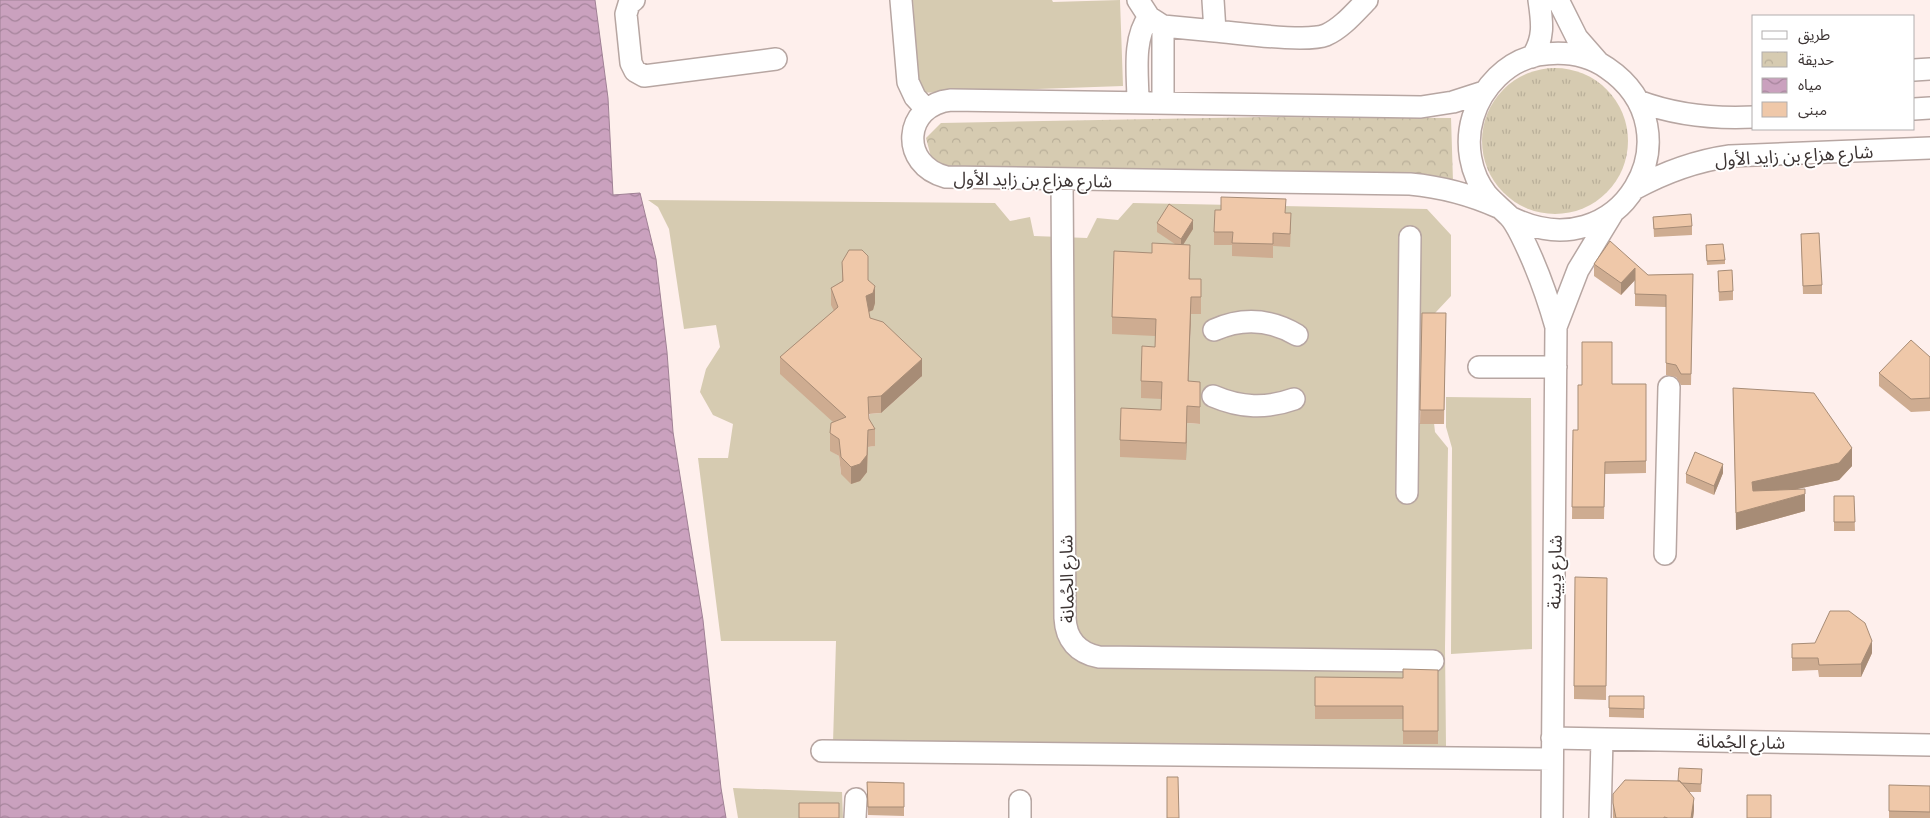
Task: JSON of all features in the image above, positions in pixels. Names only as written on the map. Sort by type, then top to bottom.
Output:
[{"type":"street","points":[[634,0],[626,14],[631,62],[635,71],[644,76],[776,59]]},
{"type":"street","points":[[901,0],[908,82],[915,97],[926,110],[942,101],[952,100],[1422,107],[1453,102],[1484,92]]},
{"type":"street","points":[[1213,0],[1215,31]]},
{"type":"street","points":[[1150,14],[1215,31],[1302,38],[1318,37],[1332,31],[1367,0]]},
{"type":"street","points":[[1532,57],[1541,38],[1540,9],[1561,6],[1577,38],[1600,64]]},
{"type":"street","points":[[1138,102],[1138,42],[1141,29],[1150,14]]},
{"type":"street","points":[[1150,14],[1163,103]]},
{"type":"street","points":[[1549,53],[1567,53],[1584,57],[1600,64],[1628,86],[1638,101],[1645,118],[1648,137],[1647,155],[1642,173],[1625,202],[1614,212],[1590,225],[1563,231],[1544,230],[1527,225],[1504,212],[1486,194],[1477,178],[1471,161],[1469,143],[1471,125],[1476,108],[1484,92],[1497,77],[1513,65],[1532,57],[1549,53]]},
{"type":"street","points":[[1915,70],[1930,69]]},
{"type":"street","points":[[1638,101],[1664,110],[1705,116],[1752,117]]},
{"type":"street","points":[[1915,109],[1930,108]]},
{"type":"street","name":"شارع هزاع بن زايد الأول","points":[[926,110],[915,125],[913,142],[918,159],[924,166],[946,178],[1410,184],[1455,191],[1477,198],[1504,212]]},
{"type":"street","name":"شارع هزاع بن زايد الأول","points":[[1634,189],[1664,174],[1713,159],[1747,155],[1930,148]]},
{"type":"street","name":"شارع الجُمانة","points":[[1062,179],[1065,626],[1071,641],[1083,652],[1099,657],[1433,661]]},
{"type":"street","name":"شارع دِيينة","points":[[1504,212],[1538,272],[1556,327],[1552,818]]},
{"type":"street","name":"شارع دِيينة","points":[[1556,327],[1578,270],[1614,212]]},
{"type":"street","points":[[1407,493],[1410,237]]},
{"type":"street","points":[[1214,330],[1235,322],[1256,321],[1278,325],[1297,335]]},
{"type":"street","points":[[1479,367],[1556,367]]},
{"type":"street","points":[[1665,554],[1669,387]]},
{"type":"street","points":[[1213,396],[1239,406],[1253,407],[1274,405],[1294,399]]},
{"type":"street","name":"شارع الجُمانة","points":[[1552,738],[1930,745]]},
{"type":"street","points":[[1600,818],[1602,739]]},
{"type":"street","points":[[822,751],[1552,759]]},
{"type":"green space","points":[[913,0],[1052,0],[1053,2],[1120,0],[1123,86],[917,93]]},
{"type":"green space","points":[[1555,68],[1583,74],[1595,80],[1606,90],[1616,101],[1622,113],[1628,141],[1622,169],[1616,181],[1606,192],[1595,202],[1583,208],[1555,214],[1527,208],[1515,202],[1504,192],[1494,181],[1488,169],[1482,141],[1488,113],[1494,101],[1504,90],[1515,80],[1527,74]]},
{"type":"green space","points":[[1265,117],[1451,118],[1453,182],[955,174],[932,161],[926,138],[941,123]]},
{"type":"green space","points":[[648,200],[995,203],[1010,221],[1030,217],[1034,236],[1087,238],[1097,218],[1118,220],[1133,203],[1427,209],[1451,235],[1451,296],[1422,327],[1419,423],[1434,423],[1435,432],[1448,448],[1445,647],[1446,747],[833,743],[836,641],[721,641],[698,458],[728,458],[733,424],[713,415],[700,392],[706,369],[720,347],[716,325],[684,329],[669,229],[658,207]],"holes":[[[1215,223],[1290,246],[1273,246],[1272,257],[1233,245]],[[1201,297],[1201,314],[1191,314],[1188,398],[1200,399],[1200,424],[1187,423],[1162,399],[1156,330]],[[843,298],[921,377],[881,413],[870,414],[869,424],[874,446],[868,447],[841,474],[839,456],[830,450],[841,429],[835,315]]]},
{"type":"green space","points":[[1446,397],[1531,398],[1532,649],[1451,654],[1452,448],[1446,427]]},
{"type":"green space","points":[[733,788],[842,792],[843,818],[738,818]]},
{"type":"water","points":[[0,0],[595,0],[608,98],[613,195],[640,193],[656,259],[667,352],[673,432],[703,620],[721,788],[726,818],[0,818]]},
{"type":"building","points":[[1221,197],[1286,199],[1285,213],[1291,213],[1290,234],[1273,233],[1273,244],[1232,243],[1233,232],[1214,232],[1215,210],[1221,210]]},
{"type":"building","points":[[1169,204],[1193,220],[1181,239],[1157,223]]},
{"type":"building","points":[[1691,214],[1692,226],[1654,229],[1653,217]]},
{"type":"building","points":[[1819,233],[1822,285],[1803,286],[1801,234]]},
{"type":"building","points":[[1610,241],[1648,275],[1693,274],[1691,374],[1681,374],[1676,365],[1666,363],[1666,295],[1635,294],[1635,268],[1621,283],[1594,264]]},
{"type":"building","points":[[1152,243],[1190,245],[1189,279],[1201,279],[1201,297],[1191,297],[1188,381],[1200,382],[1200,407],[1187,406],[1186,443],[1120,440],[1121,408],[1161,410],[1162,382],[1141,381],[1142,346],[1155,347],[1156,319],[1112,317],[1114,251],[1152,253]]},
{"type":"building","points":[[1723,244],[1725,260],[1707,261],[1706,245]]},
{"type":"building","points":[[849,250],[862,250],[868,256],[868,280],[875,286],[873,293],[866,296],[870,318],[883,322],[922,359],[881,396],[868,397],[869,419],[875,429],[868,430],[867,455],[860,464],[851,467],[841,457],[839,439],[830,433],[831,423],[846,417],[780,357],[838,307],[831,288],[843,281],[842,262]]},
{"type":"building","points":[[1732,270],[1733,291],[1719,292],[1718,271]]},
{"type":"building","points":[[1422,313],[1446,313],[1444,410],[1420,410]]},
{"type":"building","points":[[1911,340],[1930,357],[1930,398],[1911,399],[1879,373]]},
{"type":"building","points":[[1582,342],[1612,342],[1612,384],[1646,384],[1646,461],[1605,462],[1604,507],[1572,507],[1573,430],[1578,430],[1578,385],[1582,385]]},
{"type":"building","points":[[1733,388],[1814,393],[1852,448],[1839,463],[1752,482],[1753,491],[1805,489],[1805,494],[1736,513]]},
{"type":"building","points":[[1695,452],[1723,464],[1714,486],[1686,474]]},
{"type":"building","points":[[1834,496],[1854,496],[1855,522],[1834,522]]},
{"type":"building","points":[[1575,577],[1607,578],[1606,686],[1574,686]]},
{"type":"building","points":[[1830,611],[1849,611],[1865,623],[1872,641],[1861,664],[1819,665],[1818,658],[1792,658],[1792,644],[1815,643]]},
{"type":"building","points":[[1403,669],[1438,670],[1438,731],[1403,731],[1403,706],[1315,706],[1315,677],[1403,678]]},
{"type":"building","points":[[1609,696],[1644,696],[1644,709],[1609,708]]},
{"type":"building","points":[[1679,768],[1702,769],[1701,784],[1681,783],[1678,781]]},
{"type":"building","points":[[1167,777],[1178,777],[1179,818],[1167,818]]},
{"type":"building","points":[[1625,780],[1680,781],[1694,798],[1691,818],[1616,818],[1613,794]]},
{"type":"building","points":[[867,782],[904,783],[904,807],[868,807]]},
{"type":"building","points":[[1889,785],[1930,786],[1930,812],[1889,811]]},
{"type":"building","points":[[1747,795],[1771,795],[1771,818],[1747,818]]},
{"type":"building","points":[[799,803],[839,803],[839,818],[799,818]]}]
